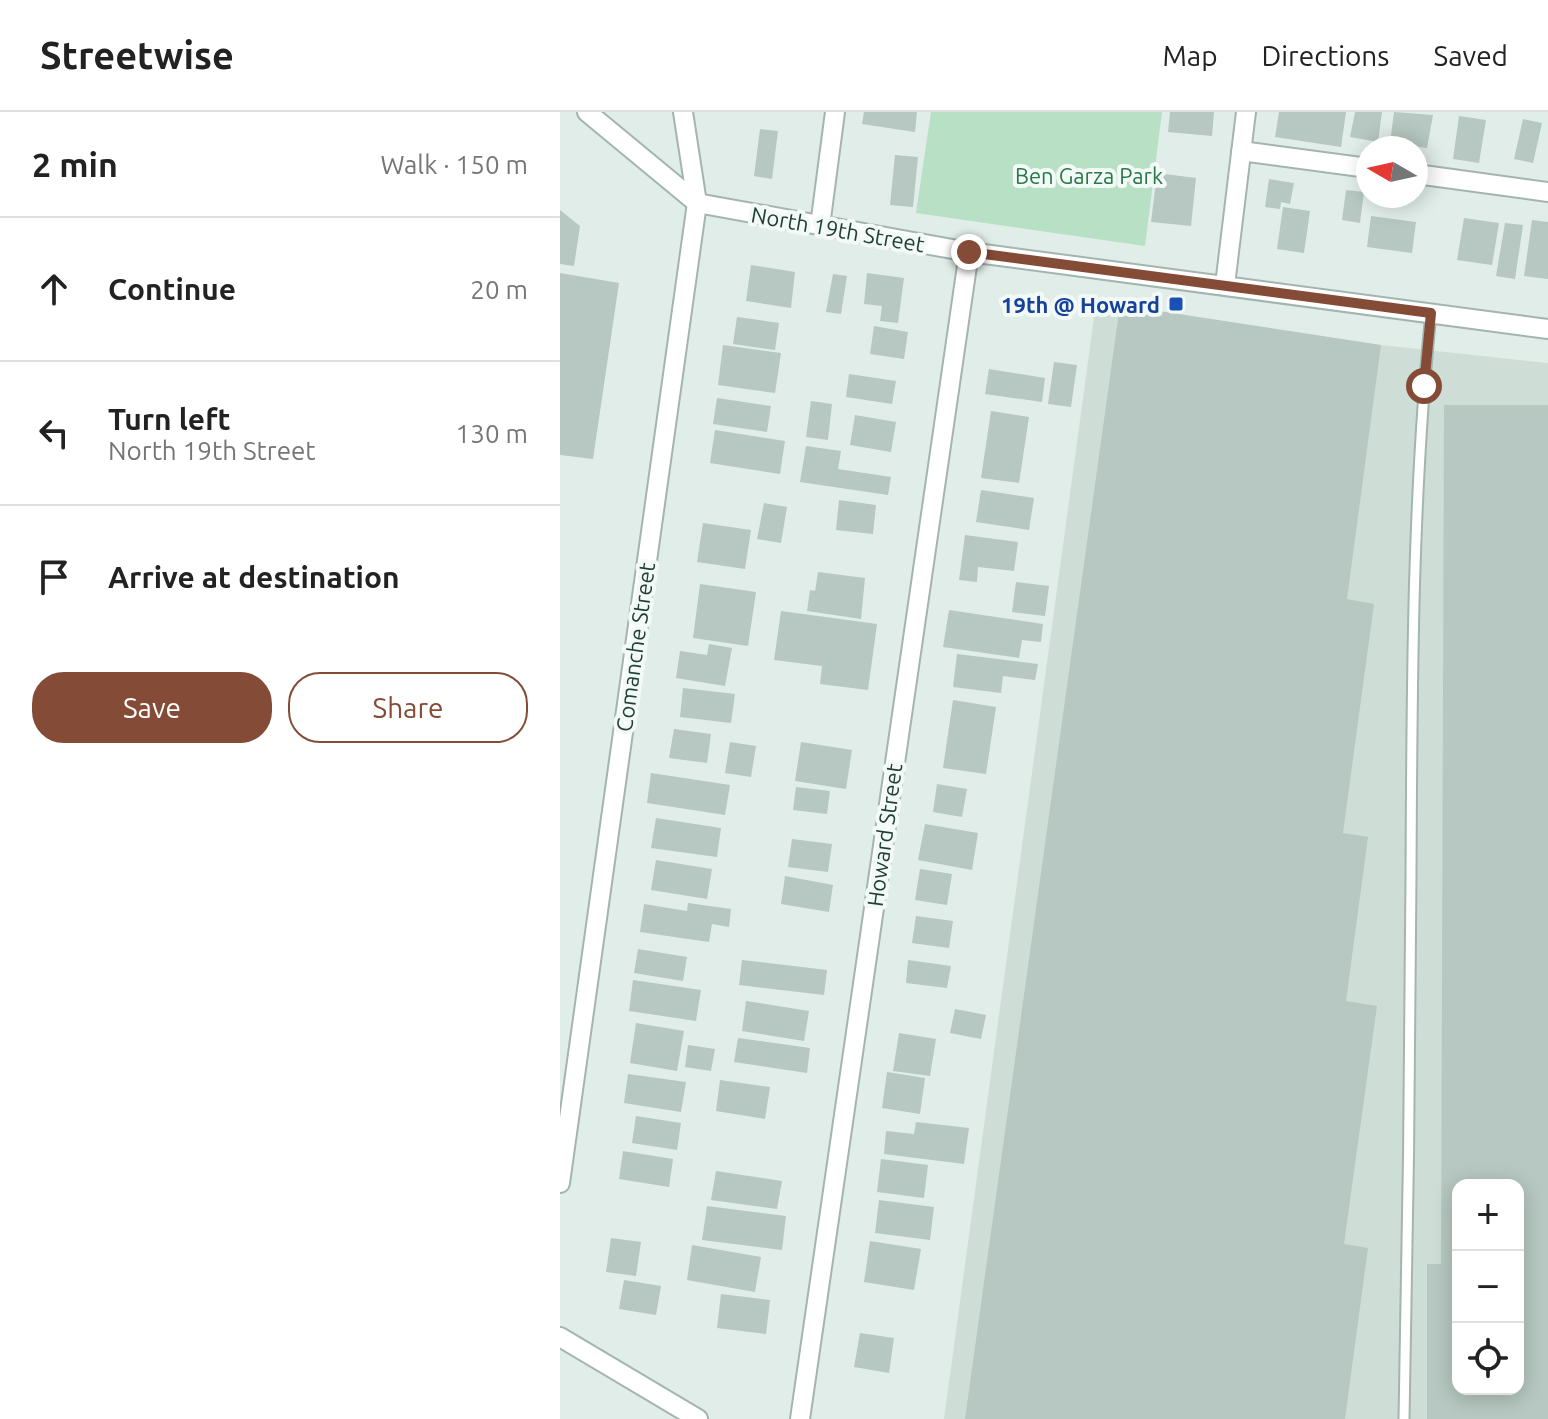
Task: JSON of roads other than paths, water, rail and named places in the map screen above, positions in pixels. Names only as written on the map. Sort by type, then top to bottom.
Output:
[{"type":"street","name":"North 19th Street","points":[[587,112],[697,203],[969,252],[1548,329]]},
{"type":"street","name":"Comanche Street","points":[[560,1183],[697,203],[683,112]]},
{"type":"street","points":[[820,226],[835,112]]},
{"type":"street","points":[[1225,285],[1246,112]]},
{"type":"street","points":[[1241,151],[1356,166]]},
{"type":"street","points":[[1428,176],[1548,192]]},
{"type":"street","name":"Howard Street","points":[[800,1419],[969,252]]},
{"type":"street","points":[[560,1337],[698,1419]]},
{"type":"lane","points":[[1404,1419],[1412,596],[1431,313]]},
{"type":"place","name":"19th @ Howard","points":[[1176,304]]},
{"type":"park label","name":"Ben Garza Park","points":[[1089,175]]}]
